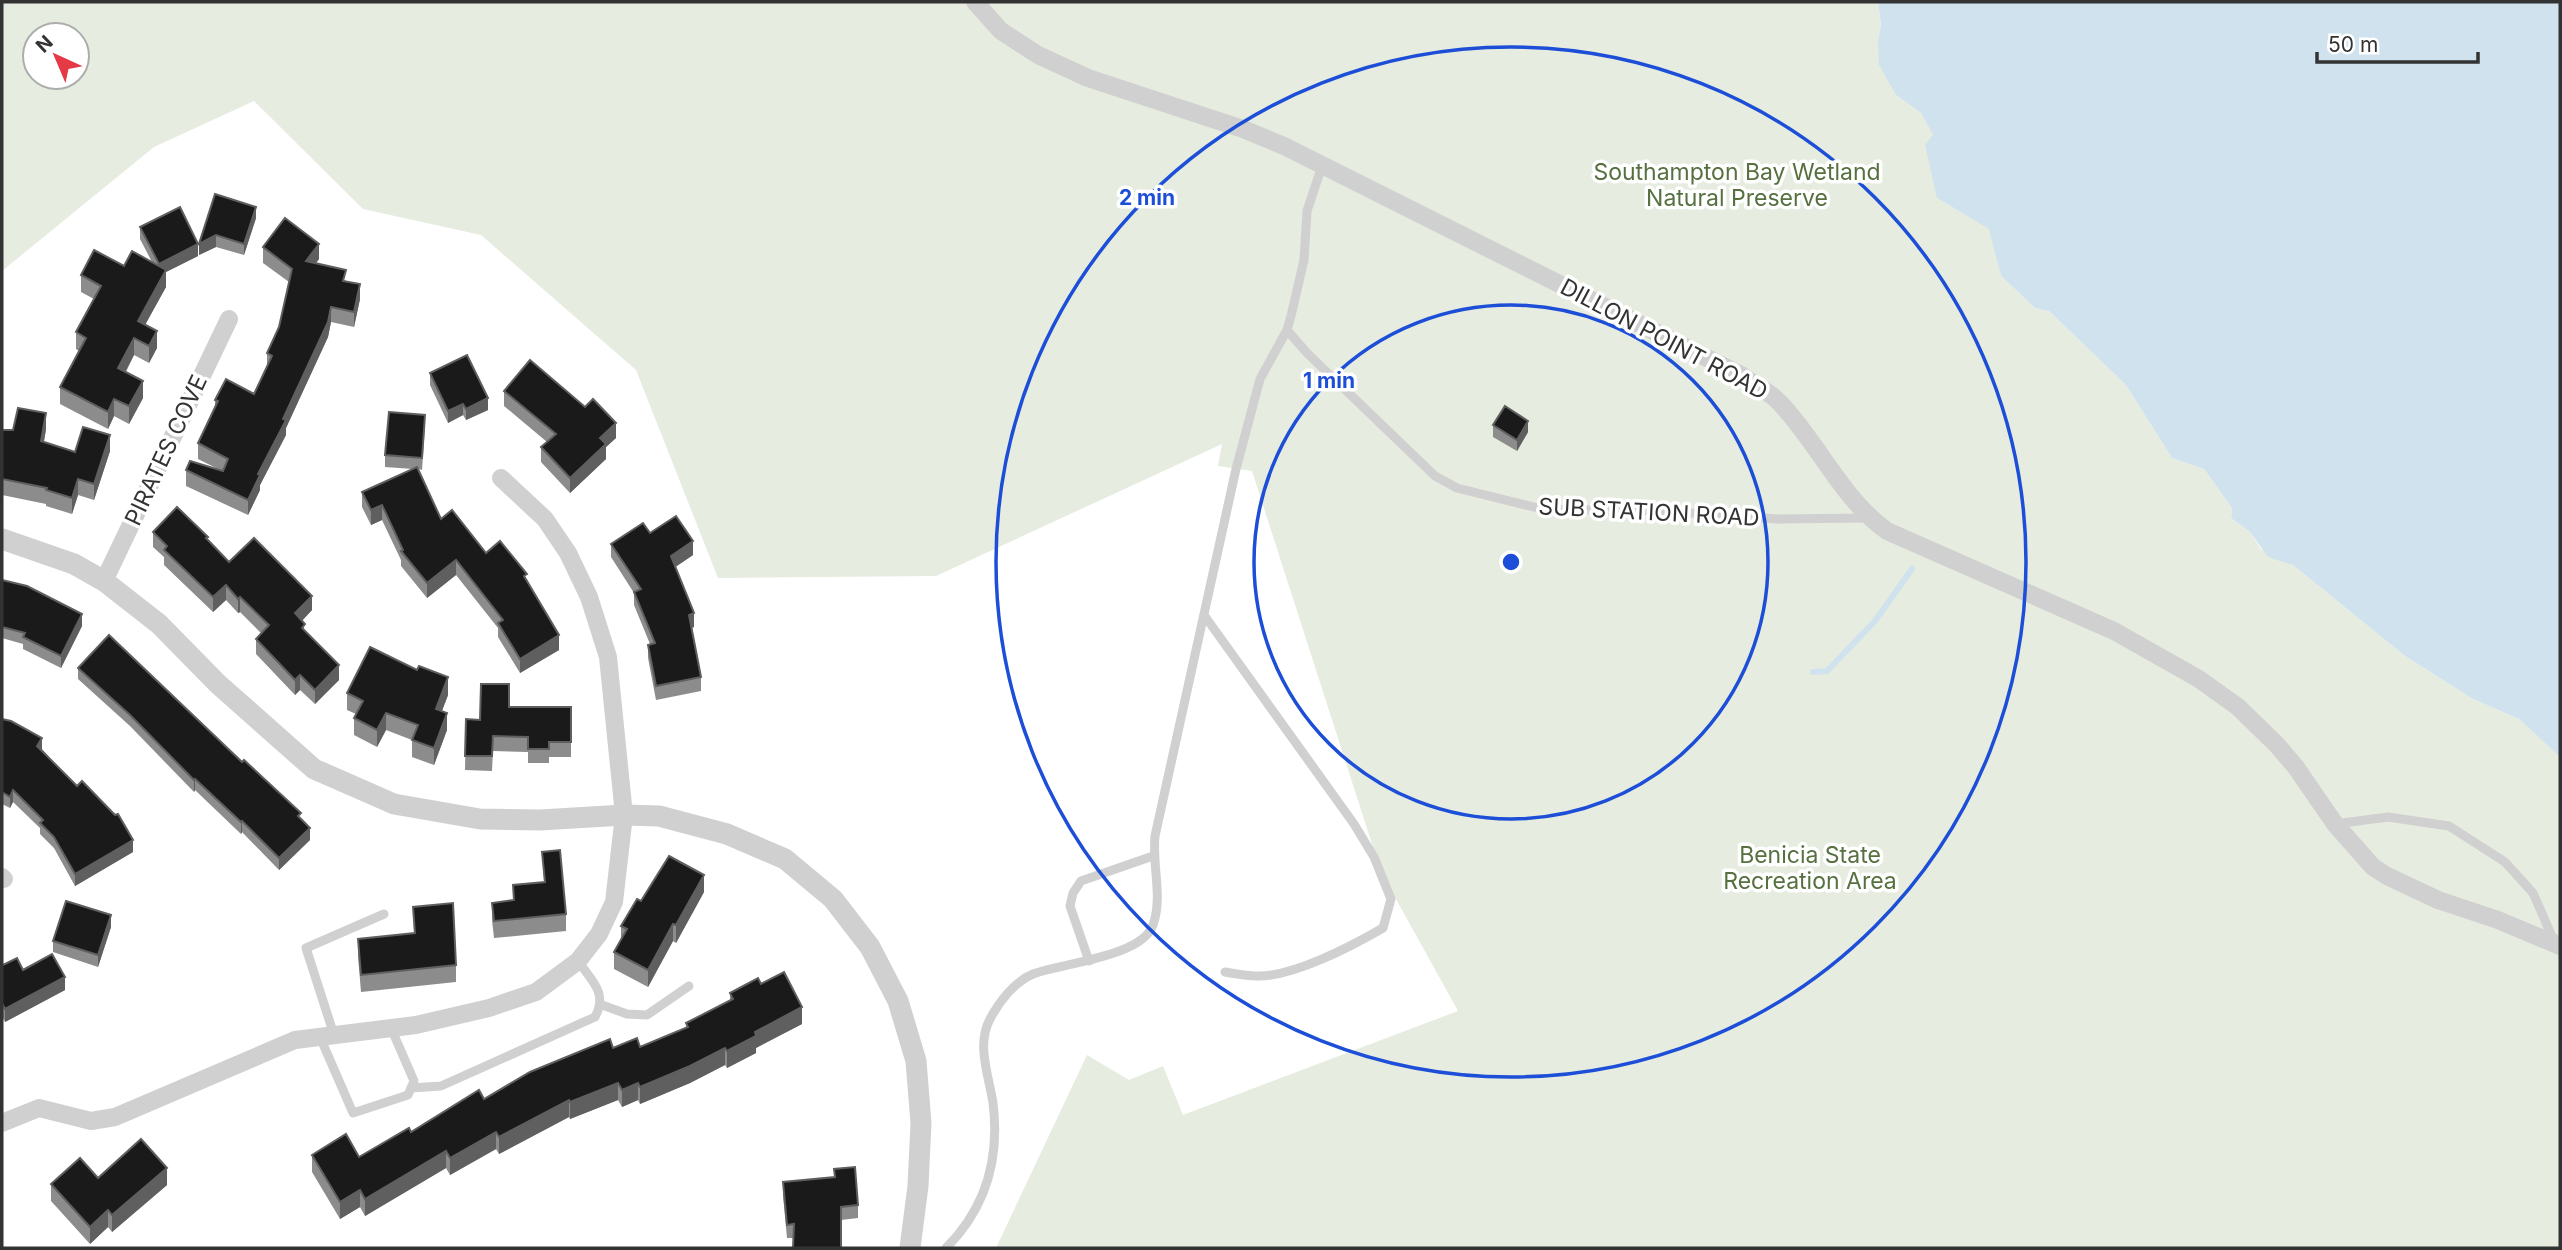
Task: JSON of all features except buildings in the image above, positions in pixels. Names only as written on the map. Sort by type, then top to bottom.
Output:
[{"type":"street","name":"DILLON POINT ROAD","points":[[975,2],[1001,31],[1038,55],[1088,78],[1243,129],[1284,146],[1741,375],[1779,402],[1868,518],[1887,531],[2114,631],[2199,679],[2238,707],[2277,746],[2295,766],[2335,824],[2373,867],[2438,900],[2558,944]]},
{"type":"street","name":"PIRATES COVE","points":[[104,581],[229,319]]},
{"type":"street","points":[[2,1123],[39,1108],[91,1121],[115,1117],[295,1040],[416,1025],[489,1007],[536,992],[578,961],[599,934],[614,902],[624,815],[608,657],[589,597],[568,553],[545,519],[501,478]]},
{"type":"street","points":[[2,539],[74,565],[104,581],[159,624],[218,684],[314,769],[394,804],[480,819],[659,816],[727,834],[785,859],[833,899],[870,947],[898,1001],[916,1061],[921,1123],[918,1186],[909,1248]]},
{"type":"lane","points":[[946,1248],[963,1231],[983,1198],[994,1139],[993,1104],[983,1051],[988,1022],[1005,995],[1031,975],[1100,959],[1134,944],[1152,929],[1157,896],[1153,856],[1155,836],[1236,469],[1260,379],[1286,330],[1304,260],[1307,211],[1322,166]]},
{"type":"lane","name":"SUB STATION ROAD","points":[[1286,330],[1307,354],[1435,475],[1457,488],[1542,509],[1661,511],[1777,519],[1868,518]]},
{"type":"lane","points":[[1204,615],[1354,824],[1374,857],[1391,899],[1383,928],[1363,940],[1302,967],[1260,977],[1225,972]]},
{"type":"lane","points":[[2335,824],[2388,817],[2449,826],[2505,862],[2533,893],[2558,944]]},
{"type":"lane","points":[[1090,961],[1070,906],[1073,893],[1081,881],[1153,856]]},
{"type":"lane","points":[[384,914],[306,948],[327,1036],[353,1113],[408,1095],[414,1081],[391,1028]]},
{"type":"lane","points":[[411,1088],[440,1086],[574,1029],[595,1017],[602,1005],[600,993],[578,961]]},
{"type":"lane","points":[[602,1005],[627,1013],[647,1015],[689,986]]},
{"type":"green space","name":"Benicia State Recreation Area","points":[[2,2],[1878,2],[1881,25],[1878,40],[1896,95],[1921,113],[1933,135],[1937,198],[1990,229],[2001,276],[2035,308],[2049,311],[2126,385],[2172,458],[2204,469],[2232,508],[2231,518],[2250,532],[2261,549],[2293,565],[2405,656],[2473,699],[2519,719],[2560,757],[2560,1248],[996,1248],[1087,1055],[1129,1080],[1163,1066],[1183,1115],[1458,1011],[1381,872],[1252,471],[1218,466],[1222,444],[936,576],[718,578],[636,370],[481,235],[363,209],[254,101],[154,147],[2,271]]},
{"type":"water","points":[[1878,2],[2560,2],[2560,757],[2519,719],[2473,699],[2405,656],[2293,565],[2268,557],[2250,532],[2231,518],[2232,508],[2204,469],[2172,458],[2126,385],[2049,311],[2035,308],[2001,276],[1989,229],[1937,198],[1925,145],[1933,135],[1921,113],[1896,95],[1879,65],[1878,40],[1881,25]]},
{"type":"waterway","points":[[1813,672],[1827,671],[1875,621],[1912,569]]},
{"type":"park label","name":"Southampton Bay Wetland Natural Preserve","points":[[1737,185]]}]
